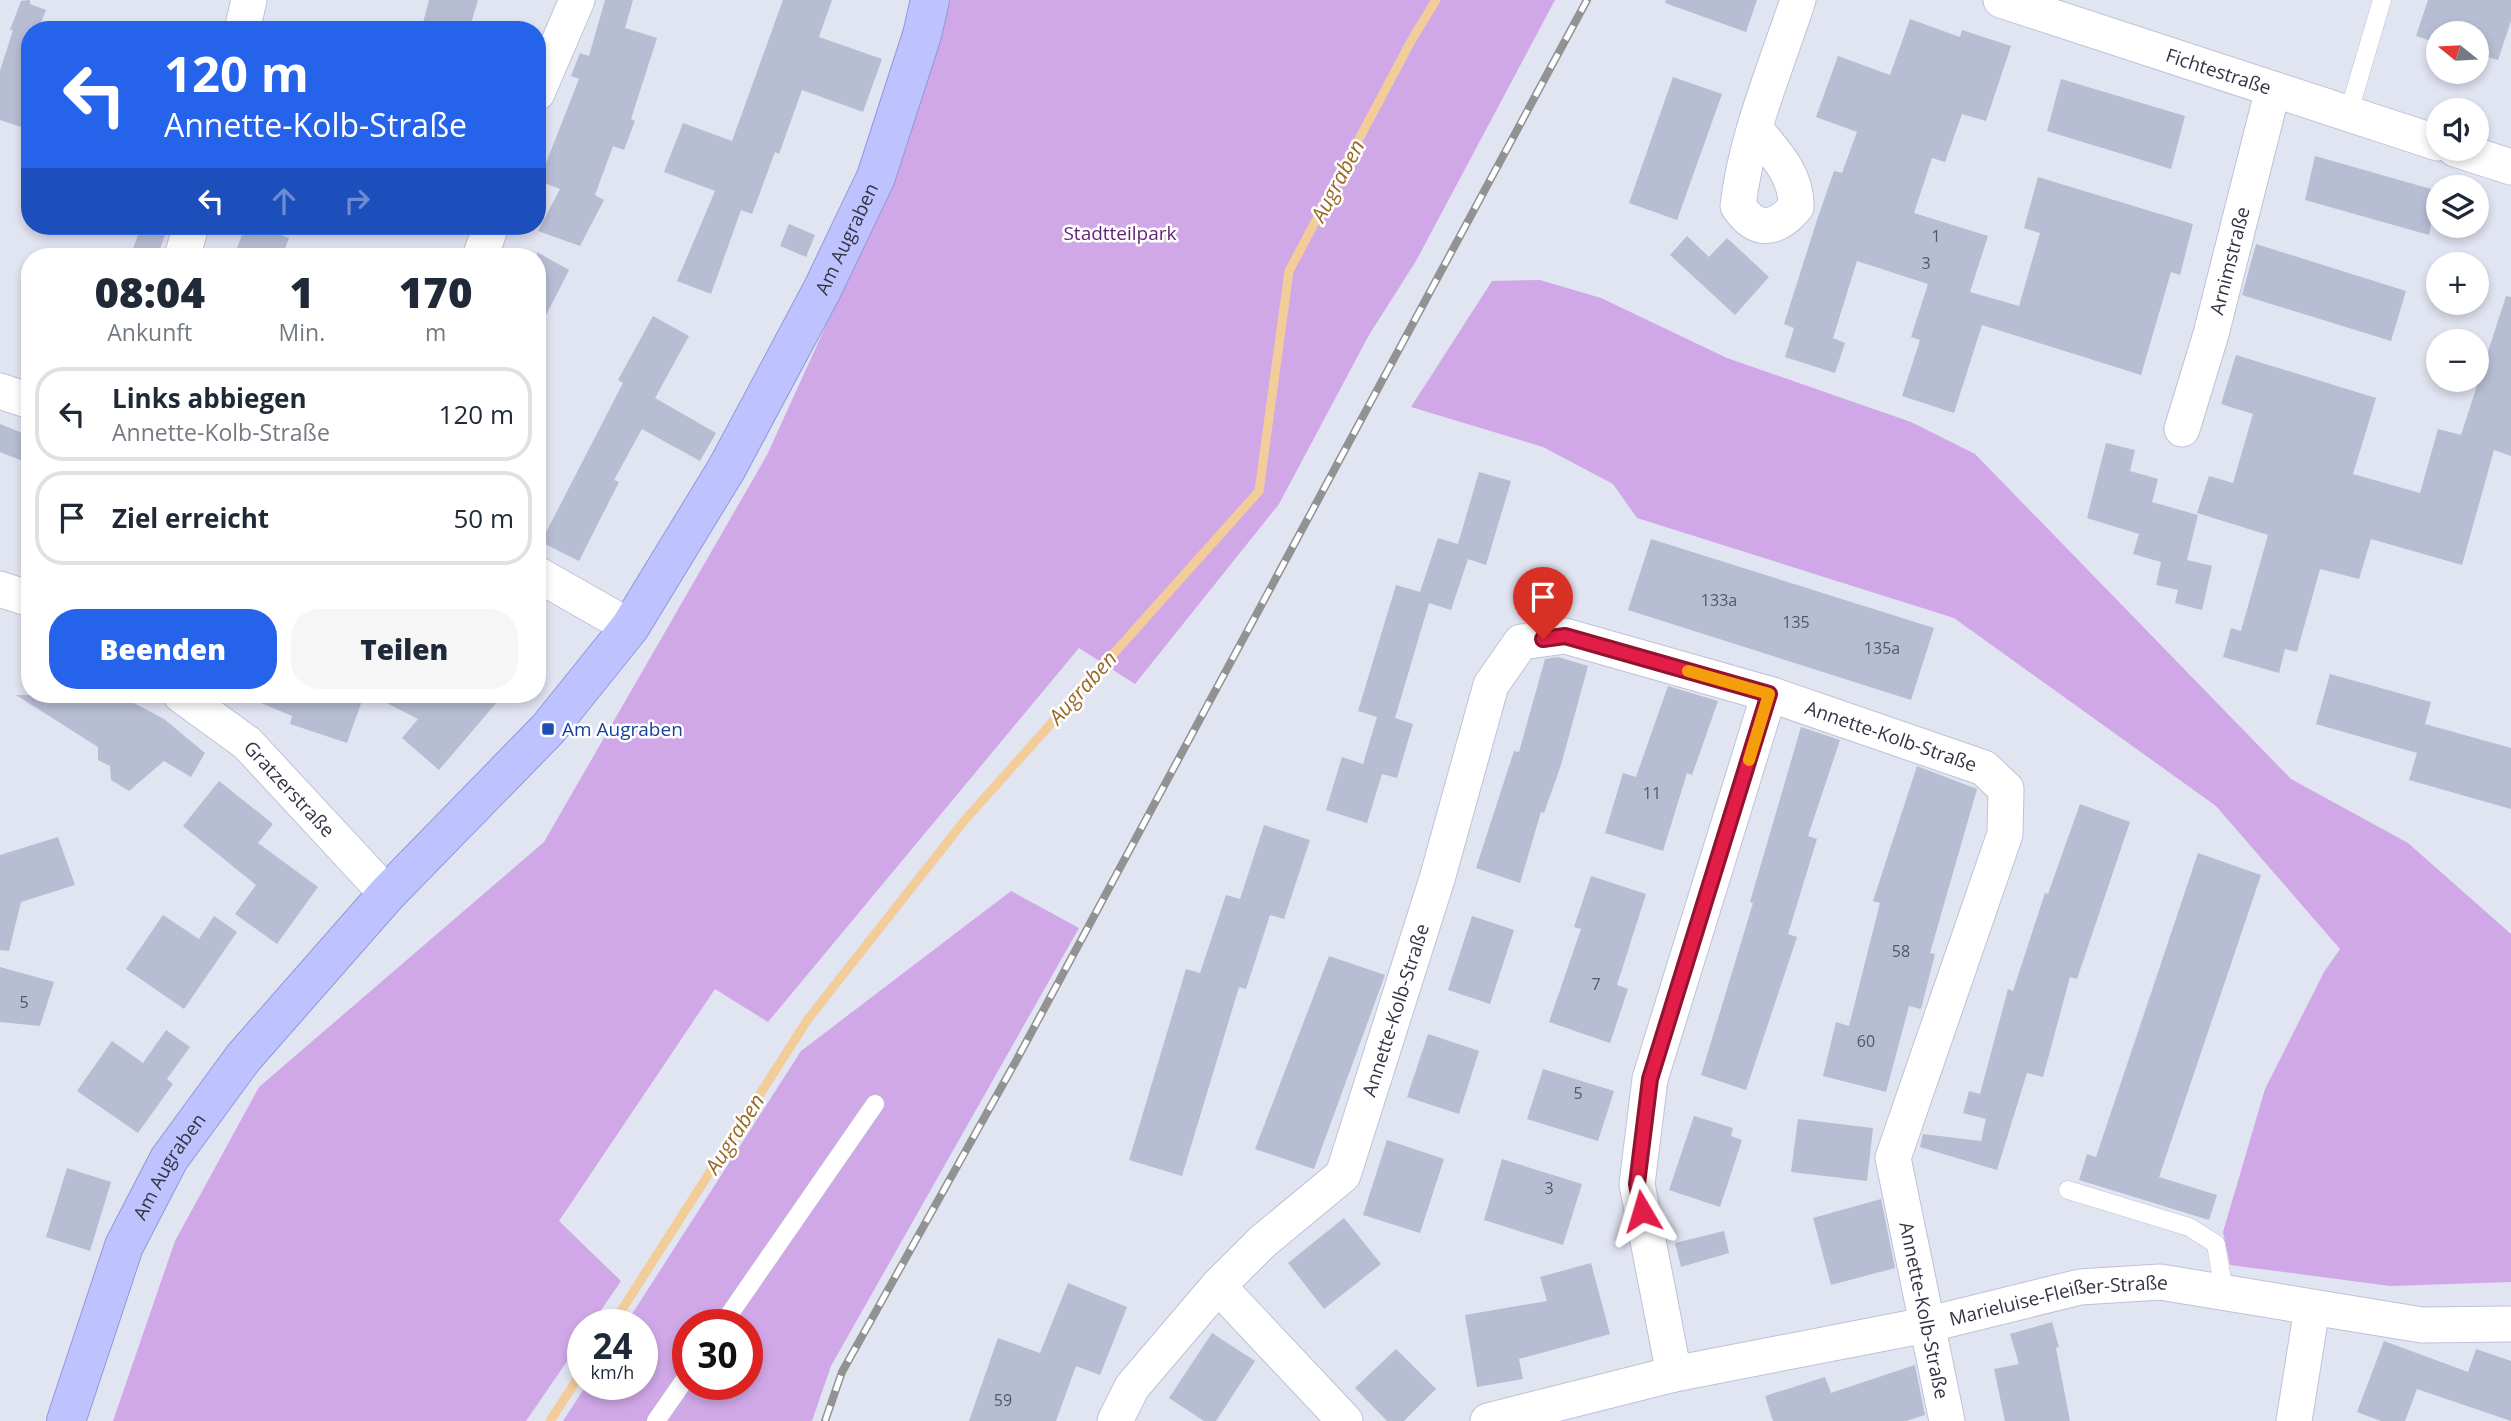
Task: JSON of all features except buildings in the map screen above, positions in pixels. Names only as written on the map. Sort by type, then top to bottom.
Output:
[{"type":"street","points":[[244,21],[249,0]]},
{"type":"street","points":[[546,72],[577,0]]},
{"type":"street","name":"Am Augraben","points":[[66,1421],[124,1246],[169,1160],[243,1058],[387,894],[506,775],[630,627],[726,468],[822,290],[876,177],[922,35],[930,0]]},
{"type":"street","points":[[1755,129],[1798,0]]},
{"type":"street","name":"Fichtestraße","points":[[2001,0],[2054,7],[2273,89],[2426,140]]},
{"type":"street","name":"Arnimstraße","points":[[2182,429],[2214,321],[2273,89]]},
{"type":"street","points":[[2489,160],[2511,167]]},
{"type":"street","points":[[0,391],[21,398]]},
{"type":"street","points":[[546,580],[630,627]]},
{"type":"street","points":[[0,589],[21,596]]},
{"type":"street","name":"Annette-Kolb-Straße","points":[[1115,1421],[1132,1387],[1218,1286],[1262,1242],[1343,1175],[1437,879],[1491,685],[1521,642],[1565,636],[1769,694],[1984,768],[2006,789],[2006,834],[1893,1158],[1947,1421]]},
{"type":"street","points":[[1674,1374],[1637,1184],[1650,1079],[1769,694]]},
{"type":"street","name":"Gratzerstraße","points":[[192,703],[247,743],[387,894]]},
{"type":"street","name":"Marieluise-Fleißer-Straße","points":[[1488,1421],[1674,1374],[1926,1325],[2080,1287],[2160,1282],[2423,1325],[2511,1324]]},
{"type":"street","points":[[1218,1286],[1345,1421]]},
{"type":"street","points":[[2294,1421],[2312,1308]]},
{"type":"lane","points":[[2348,115],[2382,0]]},
{"type":"lane","points":[[733,1309],[875,1104]]},
{"type":"lane","points":[[2068,1190],[2189,1227],[2216,1244],[2224,1292]]},
{"type":"lane","points":[[656,1421],[672,1398]]},
{"type":"green space","name":"Stadtteilpark","points":[[944,0],[1555,0],[1416,261],[1369,335],[1279,504],[1135,684],[1079,648],[768,1022],[715,989],[559,1221],[621,1281],[602,1309],[567,1309],[567,1361],[526,1421],[113,1421],[175,1241],[259,1087],[544,842],[767,455],[907,147]]},
{"type":"green space","points":[[1540,280],[1601,298],[1727,358],[1911,422],[1975,454],[2291,779],[2408,843],[2511,934],[2511,1282],[2390,1286],[2230,1265],[2223,1232],[2265,1089],[2324,972],[2340,949],[2216,806],[1954,618],[1637,518],[1613,484],[1543,447],[1411,407],[1492,281]]},
{"type":"green space","points":[[1011,891],[1079,928],[831,1366],[812,1421],[563,1421],[577,1400],[658,1400],[658,1309],[635,1309],[801,1051]]},
{"type":"waterway","name":"Augraben","points":[[622,1309],[808,1019],[964,821],[1259,491],[1289,271],[1411,41],[1436,0]]},
{"type":"waterway","name":"Augraben","points":[[550,1421],[567,1395]]},
{"type":"railway","points":[[825,1421],[842,1372],[1016,1061],[1587,0]]},
{"type":"slow traffic","points":[[1688,671],[1769,694],[1749,760]]},
{"type":"place","name":"Am Augraben","points":[[548,729]]},
{"type":"route","points":[[1543,639],[1565,636],[1769,694],[1650,1079],[1637,1184],[1642,1211]]}]
